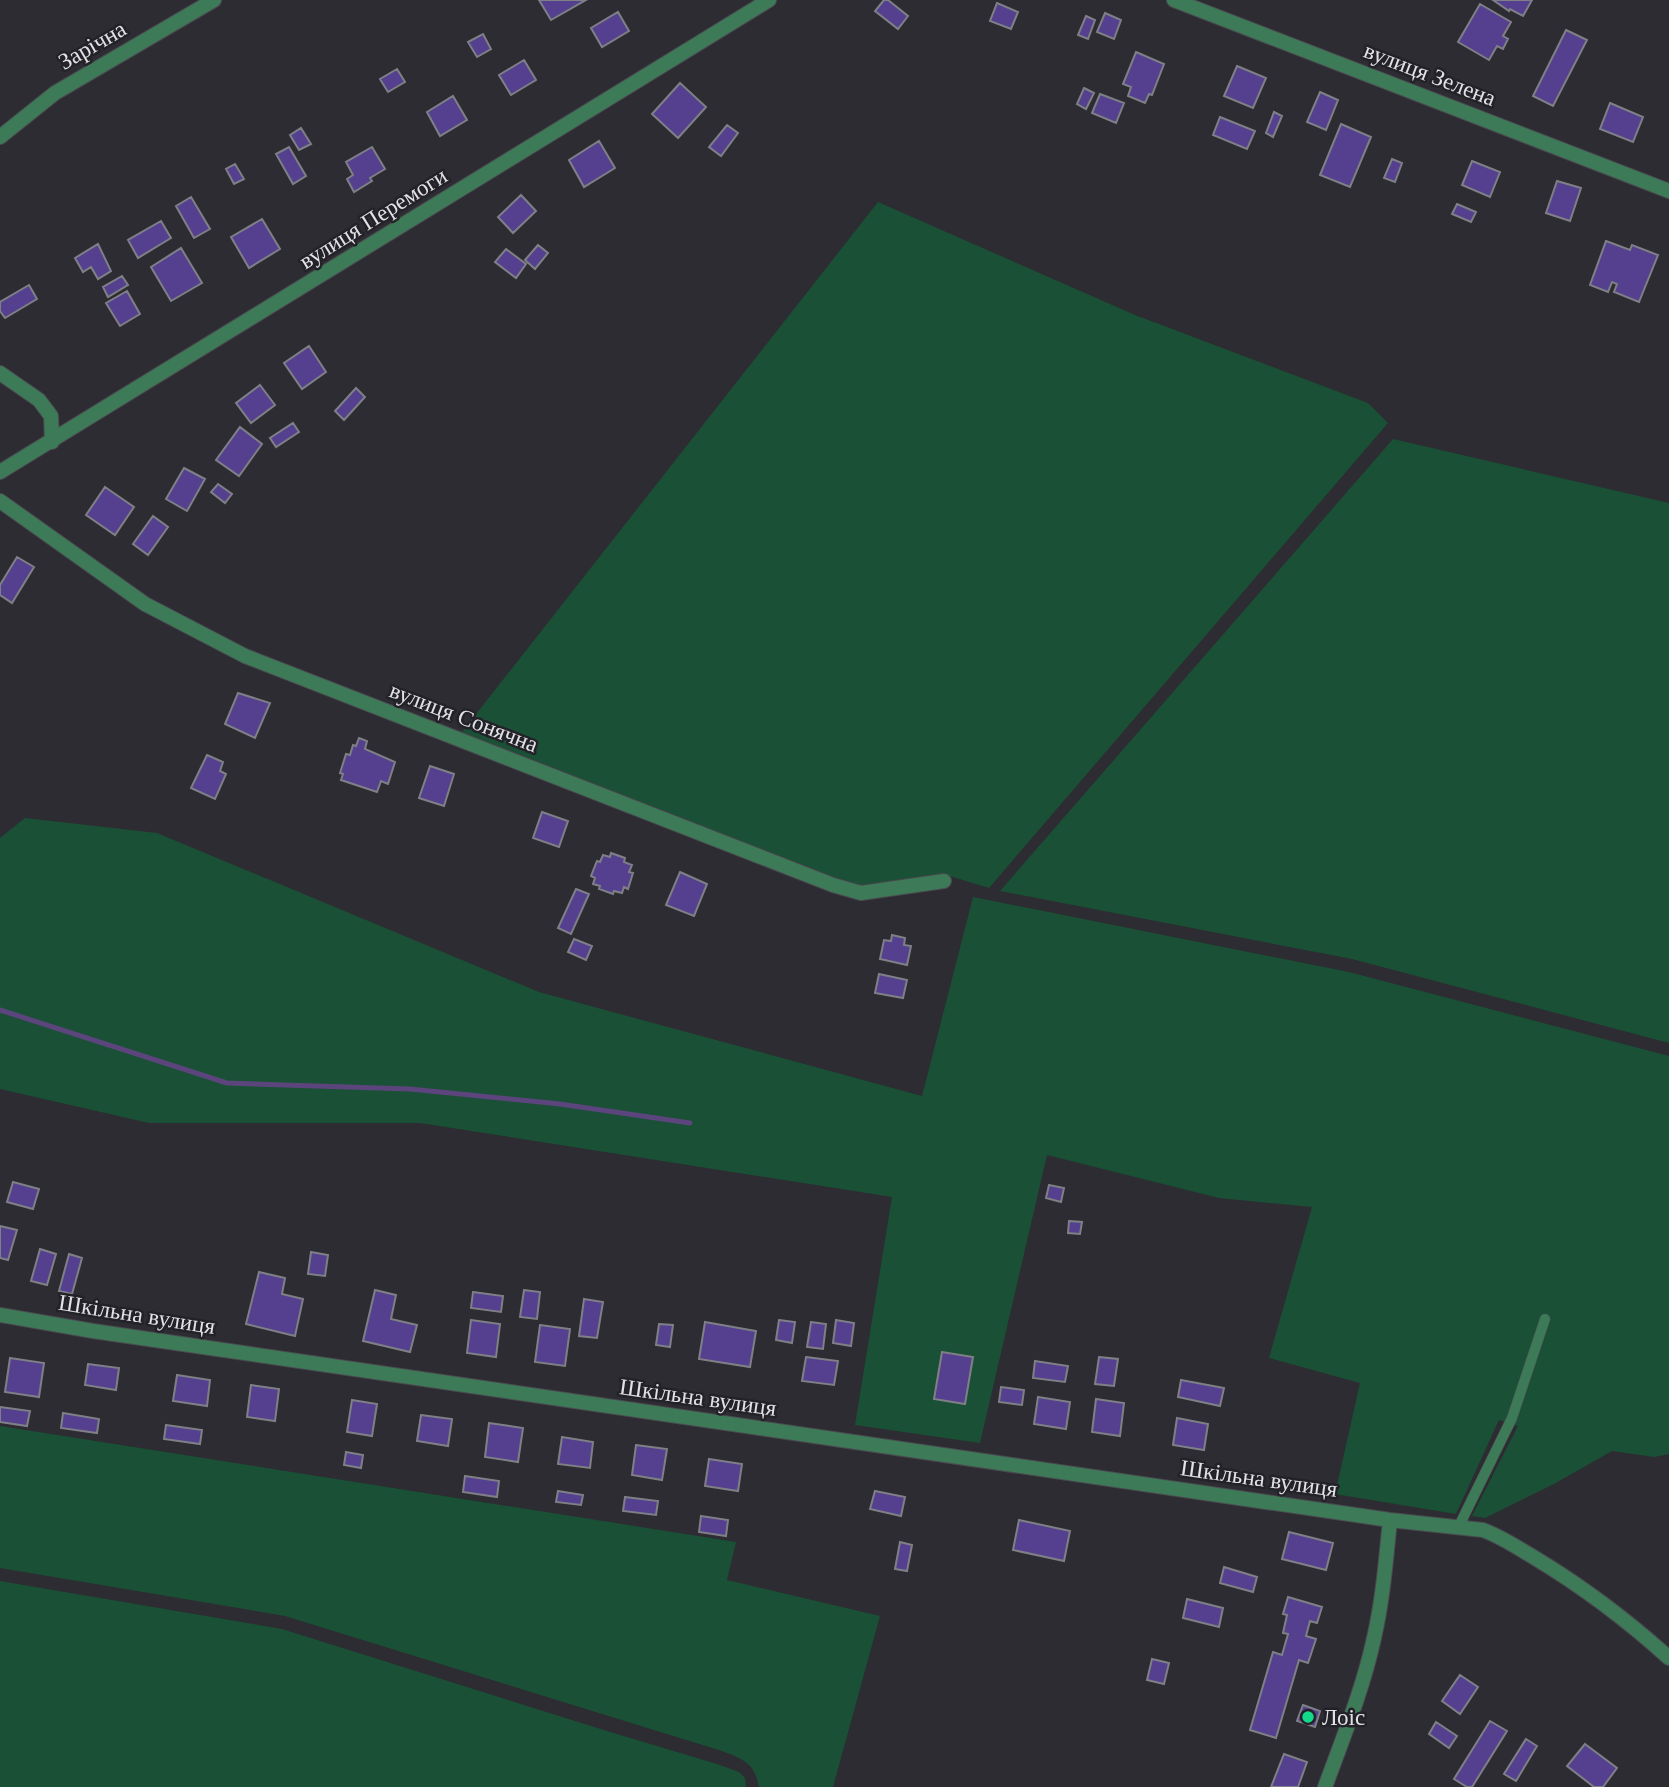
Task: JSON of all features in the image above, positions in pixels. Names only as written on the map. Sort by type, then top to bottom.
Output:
[{"type":"street","name":"Зарічна","points":[[0,137],[55,93],[214,0]]},
{"type":"street","name":"вулиця Зелена","points":[[1174,0],[1669,191]]},
{"type":"street","name":"вулиця Перемоги","points":[[0,472],[766,1]]},
{"type":"street","points":[[0,373],[39,400],[51,416],[52,442]]},
{"type":"street","name":"вулиця Сонячна","points":[[0,501],[145,604],[245,656],[834,885],[861,893],[944,881]]},
{"type":"street","name":"Шкільна вулиця","points":[[0,1315],[93,1331],[1390,1520],[1483,1530],[1497,1535],[1570,1578],[1630,1623],[1669,1658]]},
{"type":"street","points":[[1325,1787],[1361,1688],[1375,1637],[1390,1520]]},
{"type":"lane","points":[[1458,1528],[1512,1418],[1545,1319]]},
{"type":"green space","points":[[878,202],[1135,315],[1368,403],[1388,423],[989,888],[943,874],[861,885],[836,878],[462,732]]},
{"type":"green space","points":[[1393,439],[1669,503],[1669,1043],[1352,959],[1000,891]]},
{"type":"green space","points":[[25,818],[157,833],[539,992],[922,1096],[973,897],[1349,972],[1669,1056],[1669,1454],[1654,1457],[1612,1451],[1554,1484],[1485,1518],[1472,1516],[1518,1426],[1499,1420],[1456,1514],[1335,1494],[1360,1383],[1269,1358],[1312,1207],[1219,1198],[1047,1155],[980,1443],[855,1425],[892,1197],[420,1123],[149,1123],[0,1089],[0,838]]},
{"type":"green space","points":[[0,1426],[736,1542],[727,1580],[880,1616],[833,1787],[759,1787],[754,1772],[747,1763],[722,1751],[285,1616],[0,1568]]},
{"type":"green space","points":[[0,1581],[282,1629],[717,1764],[739,1772],[745,1778],[746,1787],[0,1787]]},
{"type":"building","points":[[539,0],[586,0],[551,20]]},
{"type":"building","points":[[884,0],[888,0],[908,16],[898,29],[875,11]]},
{"type":"building","points":[[1493,0],[1532,0],[1523,16],[1510,9],[1509,11]]},
{"type":"building","points":[[997,3],[1018,12],[1011,29],[990,21]]},
{"type":"building","points":[[1480,4],[1511,22],[1503,36],[1508,39],[1503,49],[1497,46],[1489,60],[1458,42]]},
{"type":"building","points":[[618,12],[629,31],[602,47],[591,28]]},
{"type":"building","points":[[1105,13],[1121,20],[1114,39],[1097,32]]},
{"type":"building","points":[[1086,16],[1095,20],[1088,39],[1078,35]]},
{"type":"building","points":[[1566,30],[1587,40],[1553,106],[1533,96]]},
{"type":"building","points":[[483,34],[491,49],[477,57],[468,42]]},
{"type":"building","points":[[1136,52],[1164,64],[1152,95],[1149,94],[1145,103],[1128,96],[1131,87],[1123,84]]},
{"type":"building","points":[[524,60],[536,80],[511,95],[499,75]]},
{"type":"building","points":[[1237,66],[1266,78],[1253,108],[1224,96]]},
{"type":"building","points":[[397,69],[405,82],[388,92],[380,79]]},
{"type":"building","points":[[680,83],[706,107],[678,138],[652,114]]},
{"type":"building","points":[[1084,88],[1094,93],[1086,109],[1077,104]]},
{"type":"building","points":[[1320,92],[1338,100],[1326,130],[1307,122]]},
{"type":"building","points":[[1100,94],[1124,103],[1116,123],[1092,113]]},
{"type":"building","points":[[453,96],[467,120],[440,136],[427,112]]},
{"type":"building","points":[[1610,103],[1643,117],[1633,142],[1600,129]]},
{"type":"building","points":[[1274,112],[1282,116],[1273,137],[1266,133]]},
{"type":"building","points":[[1220,117],[1255,131],[1247,149],[1213,135]]},
{"type":"building","points":[[1341,124],[1371,137],[1350,187],[1320,175]]},
{"type":"building","points":[[727,125],[738,133],[721,156],[709,147]]},
{"type":"building","points":[[301,128],[311,144],[299,150],[290,135]]},
{"type":"building","points":[[599,141],[615,168],[584,187],[569,160]]},
{"type":"building","points":[[289,147],[306,176],[293,184],[276,154]]},
{"type":"building","points":[[372,147],[385,169],[354,192],[347,179],[353,175],[346,162]]},
{"type":"building","points":[[1392,159],[1402,163],[1395,182],[1384,178]]},
{"type":"building","points":[[1472,161],[1500,172],[1490,197],[1462,185]]},
{"type":"building","points":[[235,164],[244,179],[234,184],[226,169]]},
{"type":"building","points":[[1557,181],[1581,188],[1570,221],[1546,213]]},
{"type":"building","points":[[521,195],[536,211],[513,233],[498,217]]},
{"type":"building","points":[[191,197],[210,229],[194,238],[176,206]]},
{"type":"building","points":[[1457,204],[1476,212],[1471,222],[1452,214]]},
{"type":"building","points":[[262,219],[280,249],[249,268],[231,237]]},
{"type":"building","points":[[161,221],[171,238],[138,258],[128,240]]},
{"type":"building","points":[[1606,241],[1630,250],[1632,245],[1658,255],[1639,302],[1614,292],[1617,284],[1612,282],[1608,292],[1590,285]]},
{"type":"building","points":[[98,244],[111,271],[98,279],[91,267],[83,272],[75,258]]},
{"type":"building","points":[[538,245],[548,253],[535,269],[525,260]]},
{"type":"building","points":[[181,248],[202,283],[171,301],[151,267]]},
{"type":"building","points":[[506,249],[526,264],[516,278],[495,262]]},
{"type":"building","points":[[122,276],[128,285],[108,297],[103,287]]},
{"type":"building","points":[[29,285],[37,299],[5,318],[0,311],[0,302]]},
{"type":"building","points":[[127,291],[140,314],[120,326],[106,303]]},
{"type":"building","points":[[309,346],[326,372],[302,389],[284,363]]},
{"type":"building","points":[[260,385],[275,405],[251,423],[236,403]]},
{"type":"building","points":[[356,388],[365,397],[344,420],[335,411]]},
{"type":"building","points":[[293,423],[299,432],[276,447],[270,438]]},
{"type":"building","points":[[240,427],[262,444],[239,476],[216,460]]},
{"type":"building","points":[[184,468],[205,479],[187,511],[166,499]]},
{"type":"building","points":[[218,484],[232,494],[225,503],[211,492]]},
{"type":"building","points":[[105,487],[134,507],[115,535],[86,515]]},
{"type":"building","points":[[153,516],[168,527],[148,555],[133,544]]},
{"type":"building","points":[[17,557],[34,567],[12,603],[0,595],[0,585]]},
{"type":"building","points":[[238,693],[270,703],[255,738],[225,724]]},
{"type":"building","points":[[359,738],[367,741],[365,749],[395,762],[388,784],[381,781],[377,792],[341,780],[343,774],[340,773],[346,754],[350,755]]},
{"type":"building","points":[[207,755],[223,762],[220,771],[226,774],[215,799],[191,788]]},
{"type":"building","points":[[430,766],[454,774],[444,806],[419,798]]},
{"type":"building","points":[[542,812],[568,821],[559,847],[533,838]]},
{"type":"building","points":[[611,853],[625,858],[624,862],[632,865],[629,872],[633,873],[628,889],[624,887],[622,893],[614,891],[613,894],[593,884],[595,878],[591,876],[597,861],[600,862],[603,855],[610,857]]},
{"type":"building","points":[[680,872],[707,884],[694,916],[666,905]]},
{"type":"building","points":[[576,889],[589,894],[571,934],[558,928]]},
{"type":"building","points":[[892,935],[905,938],[904,945],[911,946],[907,965],[880,959],[884,940],[891,941]]},
{"type":"building","points":[[574,939],[592,946],[586,960],[568,952]]},
{"type":"building","points":[[879,974],[907,980],[903,998],[875,993]]},
{"type":"building","points":[[13,1182],[39,1189],[33,1209],[7,1202]]},
{"type":"building","points":[[1049,1185],[1064,1188],[1061,1202],[1046,1198]]},
{"type":"building","points":[[1069,1221],[1082,1222],[1080,1234],[1068,1233]]},
{"type":"building","points":[[0,1226],[17,1230],[8,1260],[0,1258]]},
{"type":"building","points":[[40,1249],[56,1254],[47,1285],[31,1281]]},
{"type":"building","points":[[311,1252],[328,1255],[325,1276],[308,1274]]},
{"type":"building","points":[[69,1254],[82,1258],[72,1294],[59,1291]]},
{"type":"building","points":[[259,1272],[285,1278],[282,1294],[303,1299],[295,1336],[246,1324]]},
{"type":"building","points":[[375,1290],[396,1295],[391,1319],[417,1325],[410,1352],[363,1341]]},
{"type":"building","points":[[524,1290],[540,1292],[537,1319],[520,1317]]},
{"type":"building","points":[[473,1292],[503,1296],[501,1312],[471,1308]]},
{"type":"building","points":[[584,1299],[603,1302],[597,1338],[579,1336]]},
{"type":"building","points":[[471,1320],[500,1324],[496,1357],[467,1353]]},
{"type":"building","points":[[779,1320],[795,1322],[792,1343],[776,1340]]},
{"type":"building","points":[[836,1320],[854,1323],[851,1346],[833,1343]]},
{"type":"building","points":[[705,1322],[756,1331],[750,1367],[699,1359]]},
{"type":"building","points":[[811,1322],[826,1324],[823,1349],[807,1347]]},
{"type":"building","points":[[659,1324],[673,1325],[670,1347],[656,1345]]},
{"type":"building","points":[[540,1325],[570,1329],[565,1366],[535,1362]]},
{"type":"building","points":[[942,1352],[973,1357],[965,1404],[934,1399]]},
{"type":"building","points":[[806,1357],[838,1361],[834,1385],[802,1381]]},
{"type":"building","points":[[1099,1357],[1118,1359],[1114,1386],[1095,1384]]},
{"type":"building","points":[[10,1358],[44,1363],[39,1397],[5,1392]]},
{"type":"building","points":[[1035,1361],[1068,1366],[1065,1382],[1033,1378]]},
{"type":"building","points":[[88,1364],[119,1368],[116,1390],[85,1385]]},
{"type":"building","points":[[177,1375],[210,1380],[207,1406],[173,1401]]},
{"type":"building","points":[[1181,1380],[1224,1388],[1220,1406],[1178,1397]]},
{"type":"building","points":[[251,1385],[279,1389],[275,1421],[247,1417]]},
{"type":"building","points":[[1001,1387],[1024,1390],[1022,1405],[999,1402]]},
{"type":"building","points":[[1038,1397],[1070,1402],[1066,1429],[1034,1424]]},
{"type":"building","points":[[1096,1399],[1124,1403],[1120,1436],[1092,1432]]},
{"type":"building","points":[[352,1400],[377,1404],[372,1436],[347,1432]]},
{"type":"building","points":[[0,1407],[30,1411],[27,1426],[0,1422]]},
{"type":"building","points":[[63,1413],[99,1419],[97,1433],[61,1428]]},
{"type":"building","points":[[421,1415],[452,1419],[448,1446],[417,1441]]},
{"type":"building","points":[[1177,1418],[1208,1424],[1204,1450],[1173,1445]]},
{"type":"building","points":[[489,1423],[523,1428],[518,1462],[485,1457]]},
{"type":"building","points":[[166,1425],[202,1430],[200,1444],[164,1439]]},
{"type":"building","points":[[562,1437],[593,1442],[590,1468],[558,1464]]},
{"type":"building","points":[[636,1445],[667,1449],[662,1480],[632,1475]]},
{"type":"building","points":[[346,1452],[363,1455],[361,1468],[344,1465]]},
{"type":"building","points":[[709,1459],[742,1464],[738,1491],[705,1486]]},
{"type":"building","points":[[465,1476],[499,1481],[497,1497],[463,1492]]},
{"type":"building","points":[[558,1491],[583,1495],[581,1505],[556,1502]]},
{"type":"building","points":[[875,1491],[905,1497],[901,1516],[870,1509]]},
{"type":"building","points":[[625,1497],[658,1501],[656,1515],[623,1511]]},
{"type":"building","points":[[701,1516],[728,1520],[726,1536],[699,1532]]},
{"type":"building","points":[[1019,1520],[1070,1531],[1064,1561],[1013,1550]]},
{"type":"building","points":[[1289,1532],[1333,1543],[1326,1570],[1282,1559]]},
{"type":"building","points":[[900,1542],[912,1545],[907,1571],[895,1569]]},
{"type":"building","points":[[1224,1567],[1257,1577],[1253,1592],[1220,1583]]},
{"type":"building","points":[[1288,1597],[1322,1607],[1317,1623],[1310,1621],[1306,1636],[1316,1639],[1308,1663],[1299,1660],[1276,1738],[1250,1730],[1273,1652],[1282,1655],[1288,1634],[1283,1633],[1287,1615],[1283,1614]]},
{"type":"building","points":[[1187,1599],[1223,1608],[1219,1627],[1183,1618]]},
{"type":"building","points":[[1152,1659],[1169,1663],[1164,1684],[1147,1680]]},
{"type":"building","points":[[1460,1675],[1478,1687],[1460,1714],[1442,1701]]},
{"type":"building","points":[[1303,1705],[1320,1711],[1315,1727],[1297,1721]]},
{"type":"building","points":[[1490,1721],[1507,1731],[1472,1787],[1467,1787],[1454,1779]]},
{"type":"building","points":[[1436,1722],[1457,1736],[1449,1748],[1429,1734]]},
{"type":"building","points":[[1526,1739],[1537,1746],[1516,1781],[1504,1774]]},
{"type":"building","points":[[1585,1744],[1617,1768],[1603,1787],[1594,1787],[1567,1766]]},
{"type":"building","points":[[1284,1754],[1307,1762],[1298,1787],[1271,1787]]},
{"type":"waterway","points":[[0,1010],[227,1083],[410,1089],[560,1104],[690,1123]]},
{"type":"place","name":"Лоіс","points":[[1308,1717]]}]
